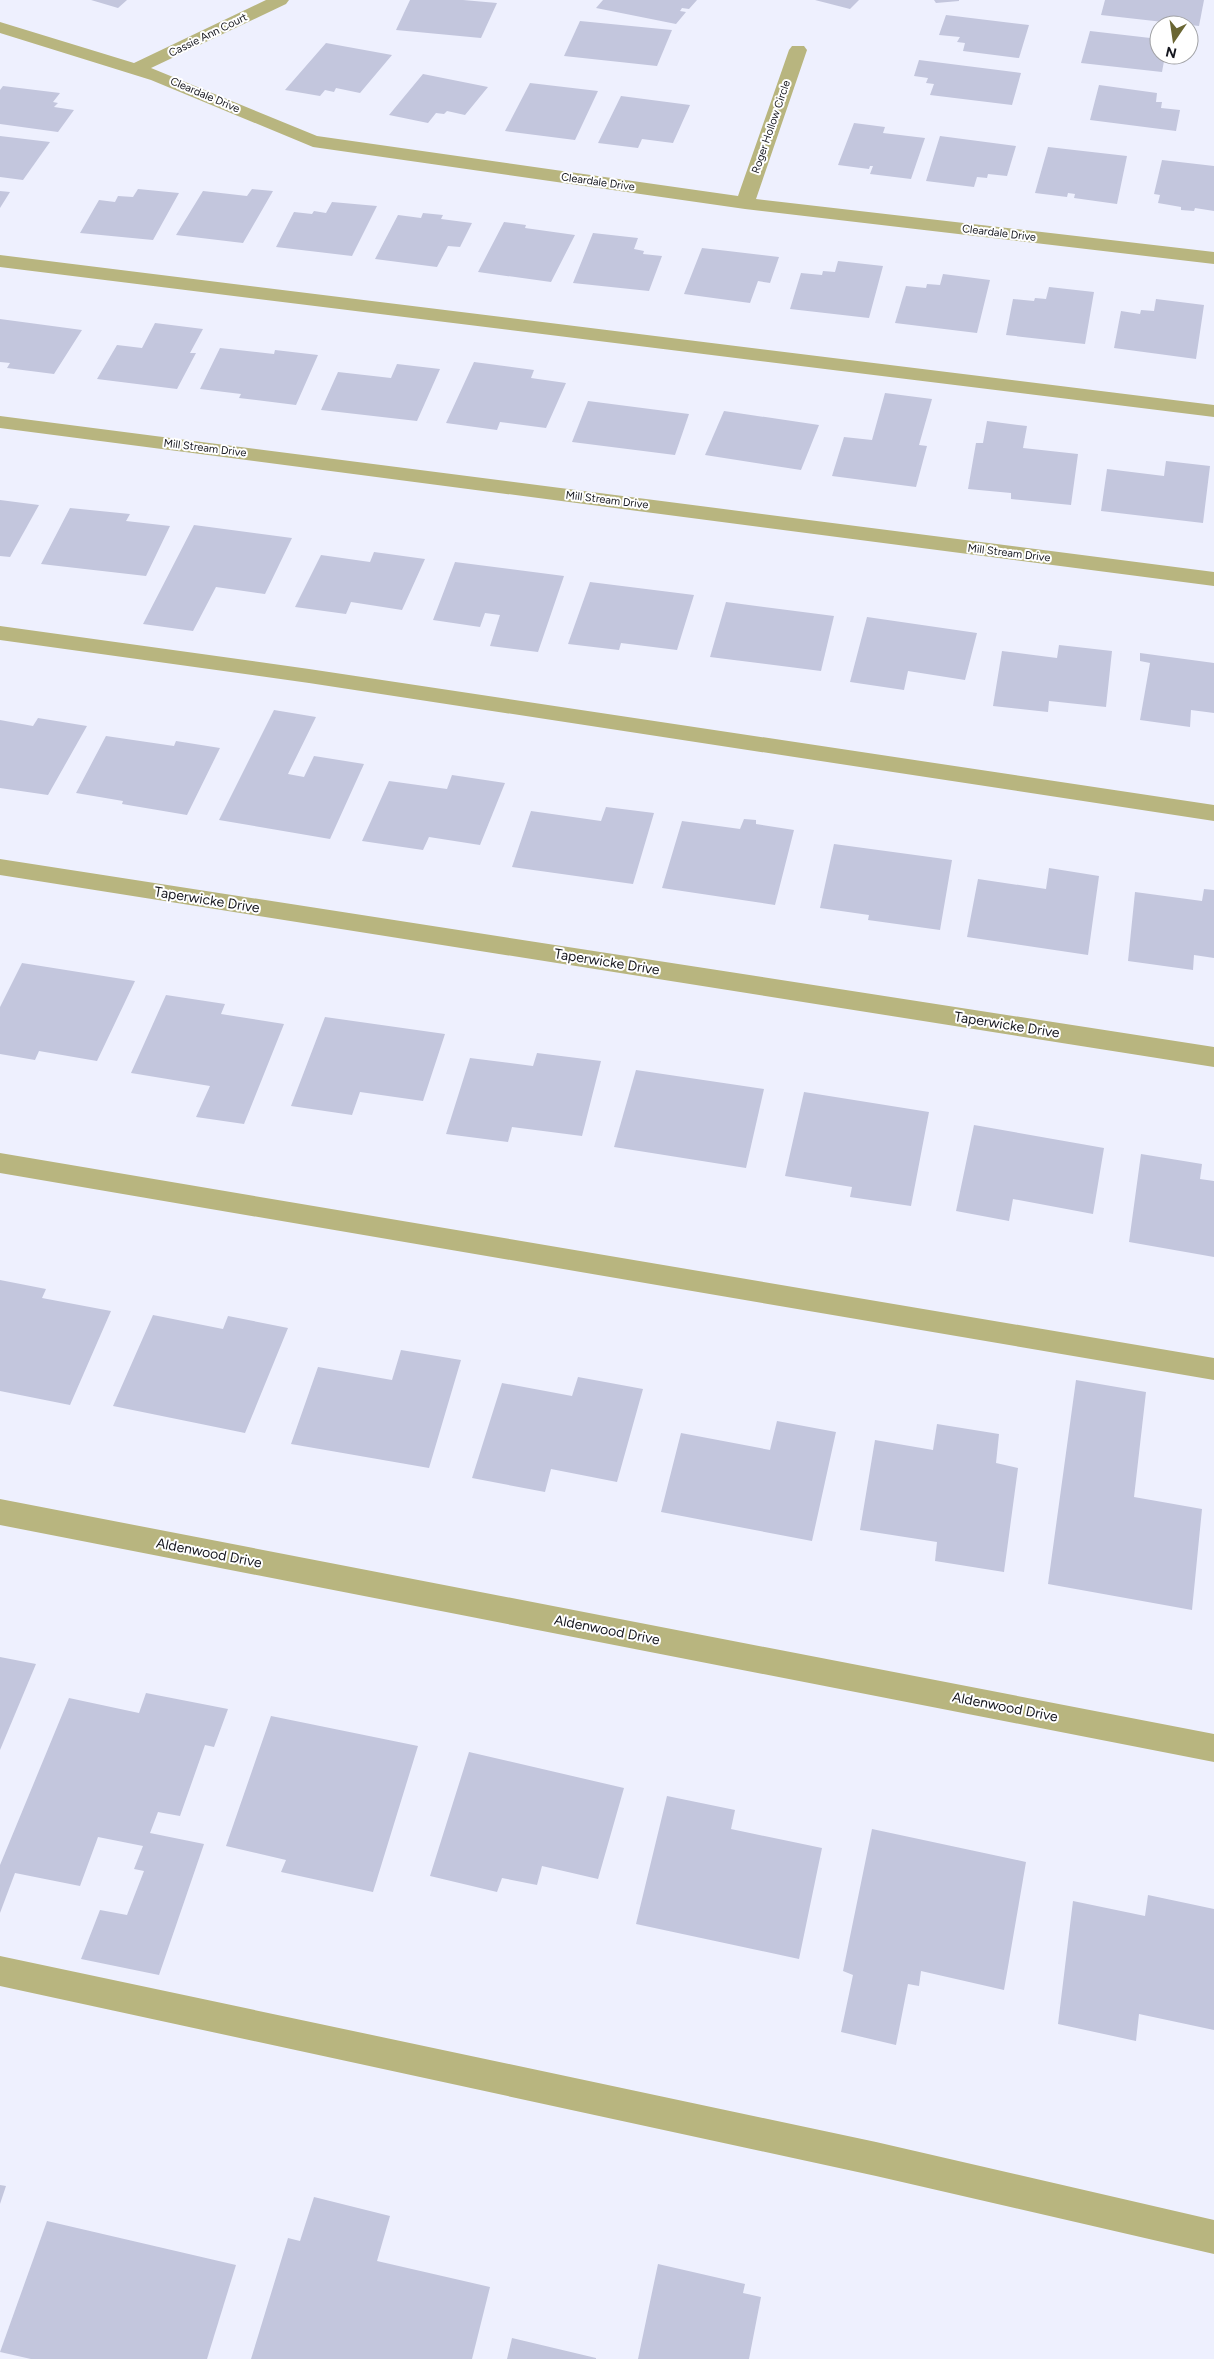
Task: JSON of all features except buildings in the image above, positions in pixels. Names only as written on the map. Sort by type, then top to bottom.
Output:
[{"type":"street","name":"Cassie Ann Court","points":[[136,69],[280,0]]},
{"type":"street","name":"Cleardale Drive","points":[[0,27],[157,76],[313,140],[745,203],[1214,258]]},
{"type":"street","name":"Roger Hollow Circle","points":[[745,203],[798,50]]},
{"type":"street","name":"Mill Stream Drive","points":[[0,422],[1214,579]]},
{"type":"street","name":"Taperwicke Drive","points":[[0,867],[1214,1057]]},
{"type":"street","name":"Aldenwood Drive","points":[[0,1512],[1214,1748]]},
{"type":"lane","points":[[0,261],[598,337],[1214,411]]},
{"type":"lane","points":[[0,633],[329,679],[1214,813]]},
{"type":"lane","points":[[0,1163],[392,1228],[762,1294],[1214,1369]]},
{"type":"lane","points":[[0,1971],[866,2157],[1214,2237]]}]
